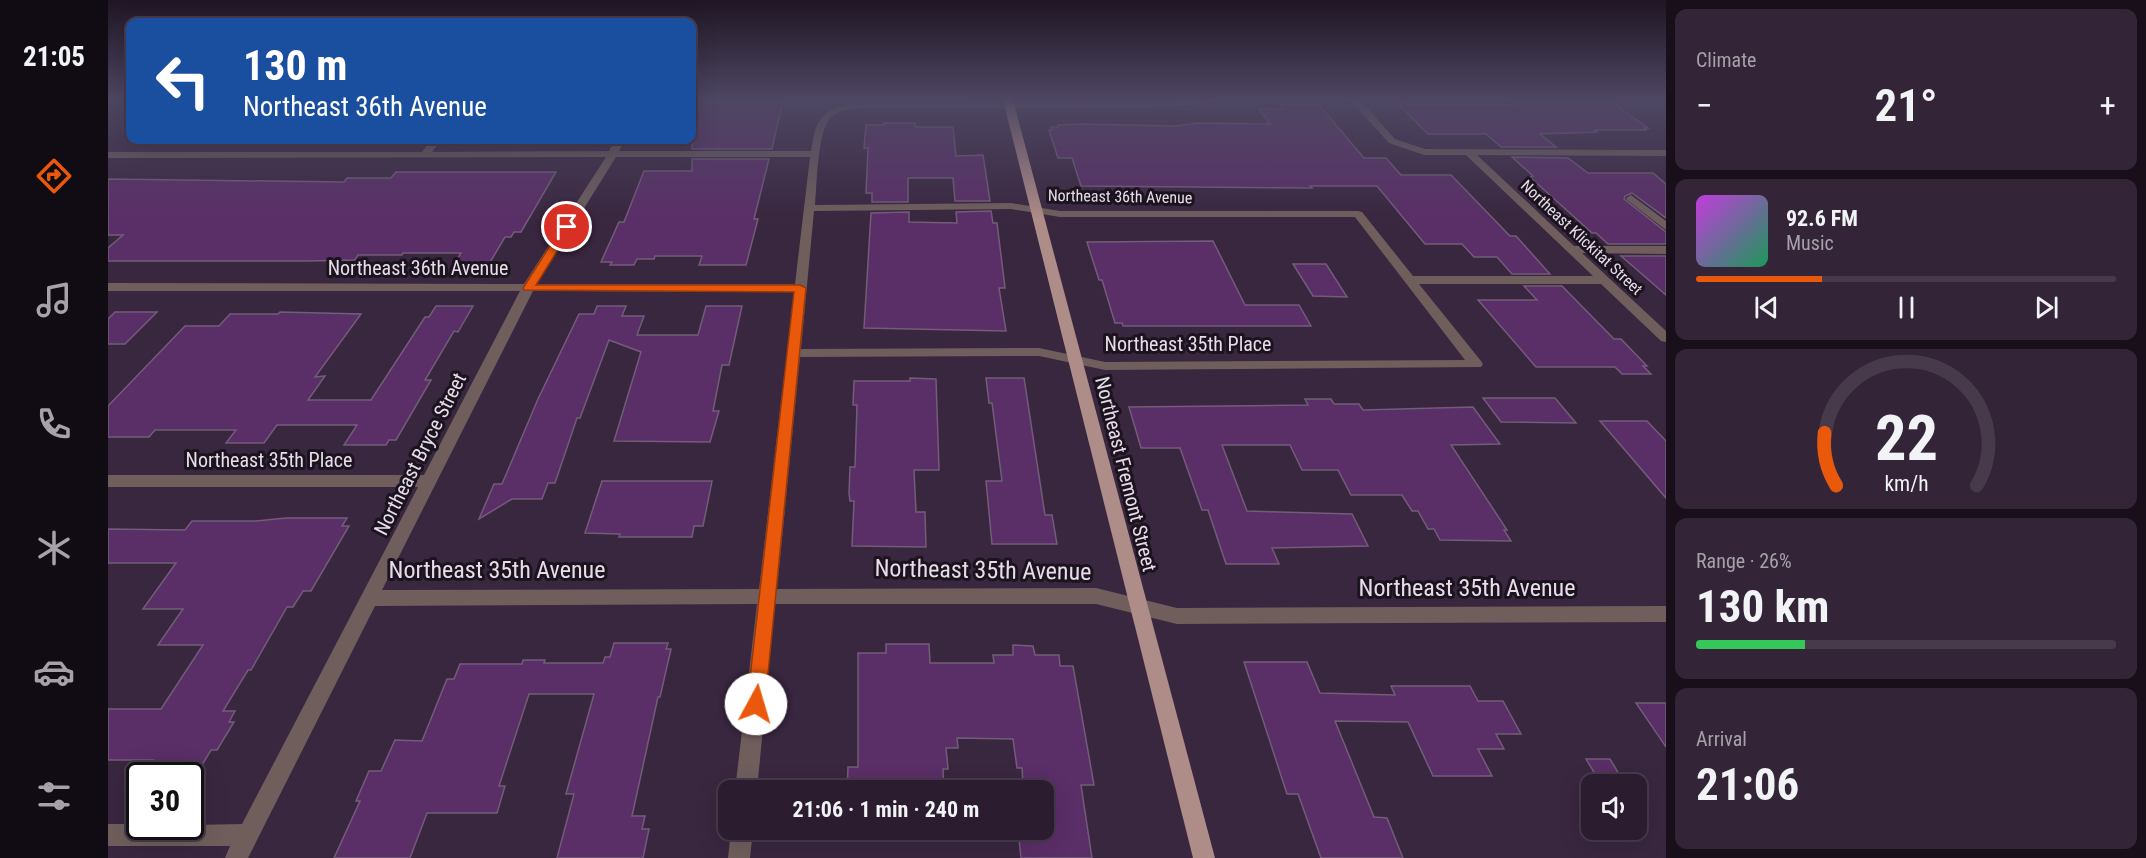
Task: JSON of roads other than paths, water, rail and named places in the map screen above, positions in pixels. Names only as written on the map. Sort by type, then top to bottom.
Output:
[{"type":"main road","name":"Northeast Fremont Street","points":[[1018,140],[1204,858]]},
{"type":"street","points":[[747,780],[817,140]]},
{"type":"street","points":[[1391,140],[1424,152],[1666,153]]},
{"type":"street","points":[[424,154],[433,144]]},
{"type":"street","name":"Northeast Bryce Street","points":[[236,858],[528,288],[618,144]]},
{"type":"street","name":"Northeast Klickitat Street","points":[[1469,153],[1666,338]]},
{"type":"street","points":[[108,155],[815,154]]},
{"type":"street","points":[[1631,198],[1666,227]]},
{"type":"street","name":"Northeast 36th Avenue","points":[[809,208],[1011,206],[1060,214],[1358,214],[1410,280]]},
{"type":"street","points":[[1570,249],[1666,250]]},
{"type":"street","points":[[1410,280],[1604,280]]},
{"type":"street","name":"Northeast 35th Place","points":[[794,353],[1039,352],[1105,366],[1476,364],[1410,280]]},
{"type":"street","name":"Northeast 36th Avenue","points":[[108,287],[800,288]]},
{"type":"street","name":"Northeast 35th Place","points":[[108,482],[429,482]]},
{"type":"street","name":"Northeast 35th Avenue","points":[[370,598],[1096,596],[1177,616],[1666,614]]},
{"type":"street","points":[[108,835],[248,835]]},
{"type":"street","points":[[739,858],[741,840]]}]
